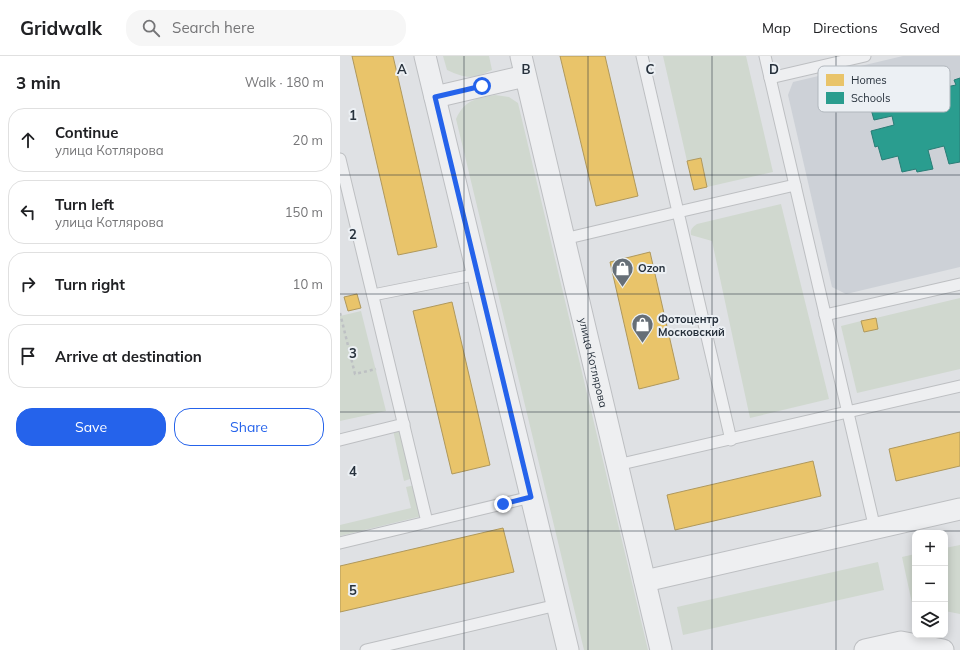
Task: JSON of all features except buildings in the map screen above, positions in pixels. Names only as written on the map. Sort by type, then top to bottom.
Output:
[{"type":"street","points":[[425,56],[568,650]]},
{"type":"street","name":"улица Котлярова","points":[[521,56],[661,650]]},
{"type":"street","points":[[435,97],[525,76]]},
{"type":"street","points":[[645,581],[960,509]]},
{"type":"street","points":[[865,650],[901,646],[943,650]]},
{"type":"lane","points":[[642,56],[731,440]]},
{"type":"lane","points":[[765,56],[875,529]]},
{"type":"lane","points":[[822,66],[865,56]]},
{"type":"lane","points":[[770,78],[818,67]]},
{"type":"lane","points":[[340,159],[428,522]]},
{"type":"lane","points":[[564,239],[795,185]]},
{"type":"lane","points":[[373,295],[478,274]]},
{"type":"lane","points":[[825,315],[960,284]]},
{"type":"lane","points":[[617,465],[731,440],[960,386]]},
{"type":"lane","points":[[340,440],[404,424]]},
{"type":"lane","points":[[340,543],[531,497]]},
{"type":"lane","points":[[366,650],[557,604]]},
{"type":"path","points":[[340,313],[355,374],[390,366]]},
{"type":"shaded area","points":[[443,56],[489,56],[492,70],[470,77],[459,75],[447,70]]},
{"type":"shaded area","points":[[663,56],[746,56],[773,172],[707,187],[701,158],[687,161]]},
{"type":"shaded area","points":[[903,56],[960,56],[960,267],[846,294],[832,287],[788,95],[793,82],[818,76],[818,112],[950,112],[950,66],[861,66]]},
{"type":"shaded area","points":[[495,95],[509,97],[518,103],[648,650],[584,650],[456,119],[459,112],[467,104],[477,99]]},
{"type":"shaded area","points":[[781,204],[829,399],[750,418],[712,241],[691,235],[691,230],[697,224]]},
{"type":"shaded area","points":[[960,298],[960,369],[857,393],[841,326],[861,321],[864,332],[878,329],[876,318]]},
{"type":"shaded area","points":[[361,311],[386,411],[340,421],[340,316]]},
{"type":"shaded area","points":[[401,428],[413,478],[404,481],[393,430]]},
{"type":"shaded area","points":[[415,485],[422,516],[340,536],[340,525],[411,508],[406,487]]},
{"type":"shaded area","points":[[960,545],[960,614],[948,612],[948,547]]},
{"type":"shaded area","points":[[912,555],[912,603],[902,557]]},
{"type":"shaded area","points":[[878,562],[884,590],[683,635],[677,607]]},
{"type":"place","name":"Ozon","points":[[623,288]]},
{"type":"place","name":"Фотоцентр Московский","points":[[642,344]]},
{"type":"route","points":[[482,86],[435,97],[531,497],[503,504]]}]
